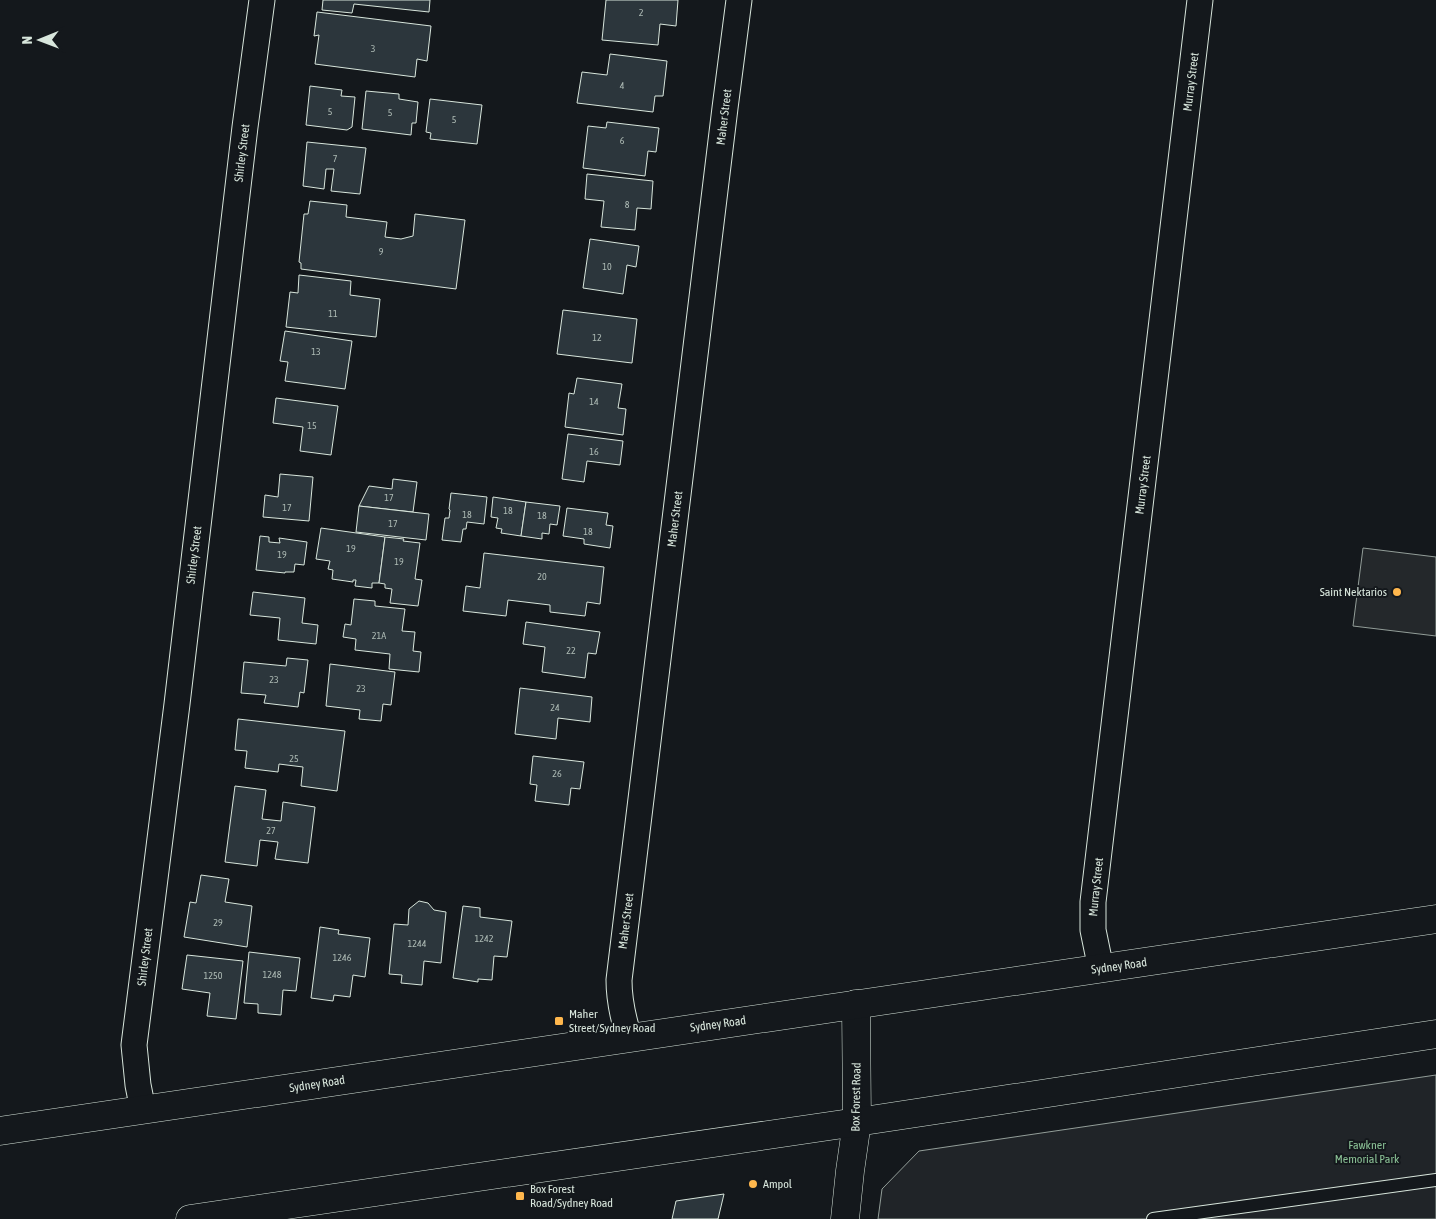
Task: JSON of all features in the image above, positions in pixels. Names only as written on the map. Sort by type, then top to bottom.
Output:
[{"type":"main road","name":"Sydney Road","points":[[0,1131],[1436,919]]},
{"type":"main road","name":"Box Forest Road","points":[[845,1219],[858,1122],[856,1004]]},
{"type":"main road","points":[[190,1219],[858,1122],[1436,1034]]},
{"type":"street","name":"Shirley Street","points":[[143,1110],[138,1085],[134,1045],[262,0]]},
{"type":"street","name":"Maher Street","points":[[629,1037],[622,1013],[619,980],[723,118],[739,0]]},
{"type":"street","name":"Murray Street","points":[[1101,968],[1093,930],[1093,902],[1200,0]]},
{"type":"lane","points":[[1153,1219],[1436,1180]]},
{"type":"green space","name":"Fawkner Memorial Park","points":[[1436,1075],[1436,1219],[878,1219],[882,1189],[919,1151]]},
{"type":"shaded area","name":"Saint Nektarios","points":[[1363,548],[1436,557],[1436,636],[1353,626]]},
{"type":"building","points":[[323,0],[430,0],[429,12],[354,4],[352,13],[322,10]]},
{"type":"building","points":[[606,0],[678,0],[676,26],[660,24],[658,45],[602,40]]},
{"type":"building","points":[[317,12],[431,26],[427,61],[417,59],[415,77],[315,64],[319,35],[314,36]]},
{"type":"building","points":[[610,54],[667,61],[663,96],[655,96],[653,112],[577,103],[582,72],[607,75]]},
{"type":"building","points":[[310,86],[342,90],[341,96],[355,97],[352,127],[347,130],[306,125]]},
{"type":"building","points":[[366,91],[399,94],[399,99],[418,102],[416,123],[412,123],[411,135],[362,129]]},
{"type":"building","points":[[430,99],[482,105],[477,144],[430,139],[431,133],[426,132]]},
{"type":"building","points":[[607,122],[659,128],[656,152],[648,151],[645,176],[583,168],[588,126],[606,128]]},
{"type":"building","points":[[307,142],[366,148],[360,194],[331,191],[334,169],[326,169],[324,189],[303,186]]},
{"type":"building","points":[[587,174],[653,181],[651,209],[637,208],[635,230],[601,227],[604,201],[585,199]]},
{"type":"building","points":[[310,201],[347,205],[346,217],[387,222],[385,237],[401,239],[413,236],[415,214],[465,220],[456,289],[301,269],[301,263],[299,262],[304,214],[308,214]]},
{"type":"building","points":[[590,239],[639,246],[636,267],[627,265],[623,294],[583,288]]},
{"type":"building","points":[[299,275],[351,281],[350,295],[380,299],[376,337],[286,327],[290,292],[298,293]]},
{"type":"building","points":[[563,310],[637,319],[632,363],[557,354]]},
{"type":"building","points":[[285,331],[352,341],[345,389],[285,381],[288,362],[280,361]]},
{"type":"building","points":[[577,378],[622,384],[618,408],[626,409],[623,435],[565,427],[569,393],[574,394]]},
{"type":"building","points":[[276,398],[338,406],[331,455],[300,451],[303,427],[273,423]]},
{"type":"building","points":[[568,434],[623,441],[620,465],[587,461],[584,482],[562,479]]},
{"type":"building","points":[[280,474],[313,477],[309,521],[263,517],[265,495],[278,497]]},
{"type":"building","points":[[393,479],[417,482],[413,512],[359,506],[369,486],[392,489]]},
{"type":"building","points":[[451,493],[487,497],[484,524],[467,522],[466,529],[463,529],[461,542],[442,540],[445,518],[449,518]]},
{"type":"building","points":[[493,497],[526,502],[521,536],[501,533],[502,529],[496,528],[498,518],[491,517]]},
{"type":"building","points":[[526,502],[560,506],[557,525],[550,524],[549,534],[542,533],[542,539],[521,536]]},
{"type":"building","points":[[359,506],[429,514],[426,540],[356,532]]},
{"type":"building","points":[[567,508],[608,513],[606,525],[613,526],[610,548],[584,544],[584,539],[563,536]]},
{"type":"building","points":[[321,528],[385,537],[379,583],[372,583],[372,588],[355,586],[356,580],[353,580],[353,582],[332,579],[333,570],[328,569],[330,561],[316,559]]},
{"type":"building","points":[[260,536],[269,537],[269,542],[280,543],[279,538],[307,542],[304,565],[295,564],[294,572],[285,573],[256,570]]},
{"type":"building","points":[[385,537],[420,543],[415,579],[422,580],[418,606],[390,603],[392,589],[385,588],[385,584],[379,583]]},
{"type":"building","points":[[484,553],[604,567],[600,604],[587,602],[585,616],[550,612],[550,605],[508,600],[506,616],[463,611],[466,586],[480,588]]},
{"type":"building","points":[[253,592],[305,598],[302,623],[318,625],[316,644],[278,640],[280,618],[250,615]]},
{"type":"building","points":[[354,599],[375,601],[375,606],[405,609],[402,631],[415,632],[413,651],[421,652],[419,672],[389,669],[390,654],[355,650],[356,639],[343,637],[345,624],[351,625]]},
{"type":"building","points":[[526,622],[600,632],[596,654],[588,653],[585,678],[542,672],[545,647],[523,644]]},
{"type":"building","points":[[287,658],[308,660],[304,693],[300,692],[298,707],[264,703],[266,695],[241,693],[244,662],[286,666]]},
{"type":"building","points":[[330,664],[395,672],[391,705],[383,704],[381,721],[359,719],[360,710],[326,706]]},
{"type":"building","points":[[520,688],[592,697],[590,722],[558,718],[556,739],[515,734]]},
{"type":"building","points":[[238,719],[345,731],[337,791],[301,786],[303,767],[279,764],[278,772],[245,768],[247,751],[235,750]]},
{"type":"building","points":[[533,756],[584,762],[580,789],[571,788],[569,805],[535,801],[537,785],[530,784]]},
{"type":"building","points":[[235,786],[266,790],[262,819],[281,821],[283,802],[315,807],[308,863],[275,859],[278,842],[260,840],[257,866],[225,862]]},
{"type":"building","points":[[201,875],[229,879],[225,902],[252,906],[247,947],[184,937],[190,902],[196,903]]},
{"type":"building","points":[[419,901],[428,903],[434,910],[446,912],[441,963],[424,961],[422,985],[401,983],[402,975],[389,974],[394,924],[408,925],[409,909]]},
{"type":"building","points":[[463,906],[480,908],[480,917],[512,921],[507,957],[494,956],[492,980],[478,979],[478,982],[453,978]]},
{"type":"building","points":[[320,927],[339,930],[338,934],[370,938],[365,977],[353,975],[350,997],[334,995],[333,1001],[311,998]]},
{"type":"building","points":[[249,952],[300,958],[296,991],[283,990],[281,1015],[258,1013],[258,1004],[244,1003]]},
{"type":"building","points":[[187,955],[243,961],[236,1019],[207,1016],[210,993],[182,989]]},
{"type":"building","points":[[724,1194],[718,1219],[672,1219],[676,1201]]},
{"type":"place","name":"Saint Nektarios","points":[[1397,592]]},
{"type":"place","name":"Maher Street/Sydney Road","points":[[559,1021]]},
{"type":"place","name":"Ampol","points":[[753,1184]]},
{"type":"place","name":"Box Forest Road/Sydney Road","points":[[520,1196]]}]
